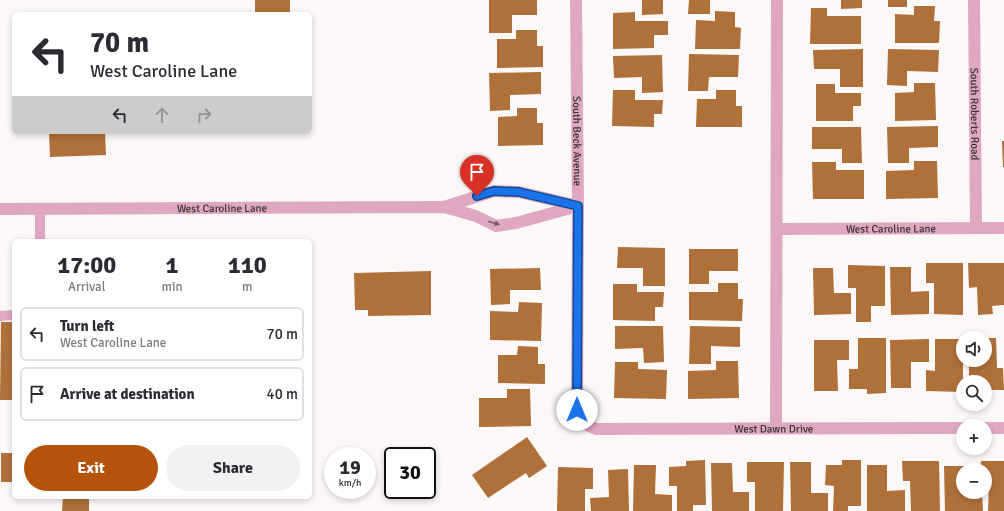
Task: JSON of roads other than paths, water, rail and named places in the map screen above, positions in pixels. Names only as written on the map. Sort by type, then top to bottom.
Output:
[{"type":"street","name":"South Beck Avenue","points":[[576,0],[578,206],[577,410],[585,424]]},
{"type":"street","points":[[776,0],[776,428]]},
{"type":"street","name":"South Roberts Road","points":[[974,0],[976,228]]},
{"type":"street","name":"West Caroline Lane","points":[[444,207],[494,191],[519,192],[578,206]]},
{"type":"street","name":"West Caroline Lane","points":[[0,209],[444,207],[476,216],[496,226],[516,223],[578,206]]},
{"type":"street","name":"West Caroline Lane","points":[[777,229],[1004,228]]},
{"type":"street","name":"West Dawn Drive","points":[[585,424],[596,429],[956,428]]},
{"type":"street","points":[[992,428],[1004,428]]},
{"type":"lane","points":[[40,209],[40,239]]},
{"type":"lane","points":[[0,316],[12,315]]}]
